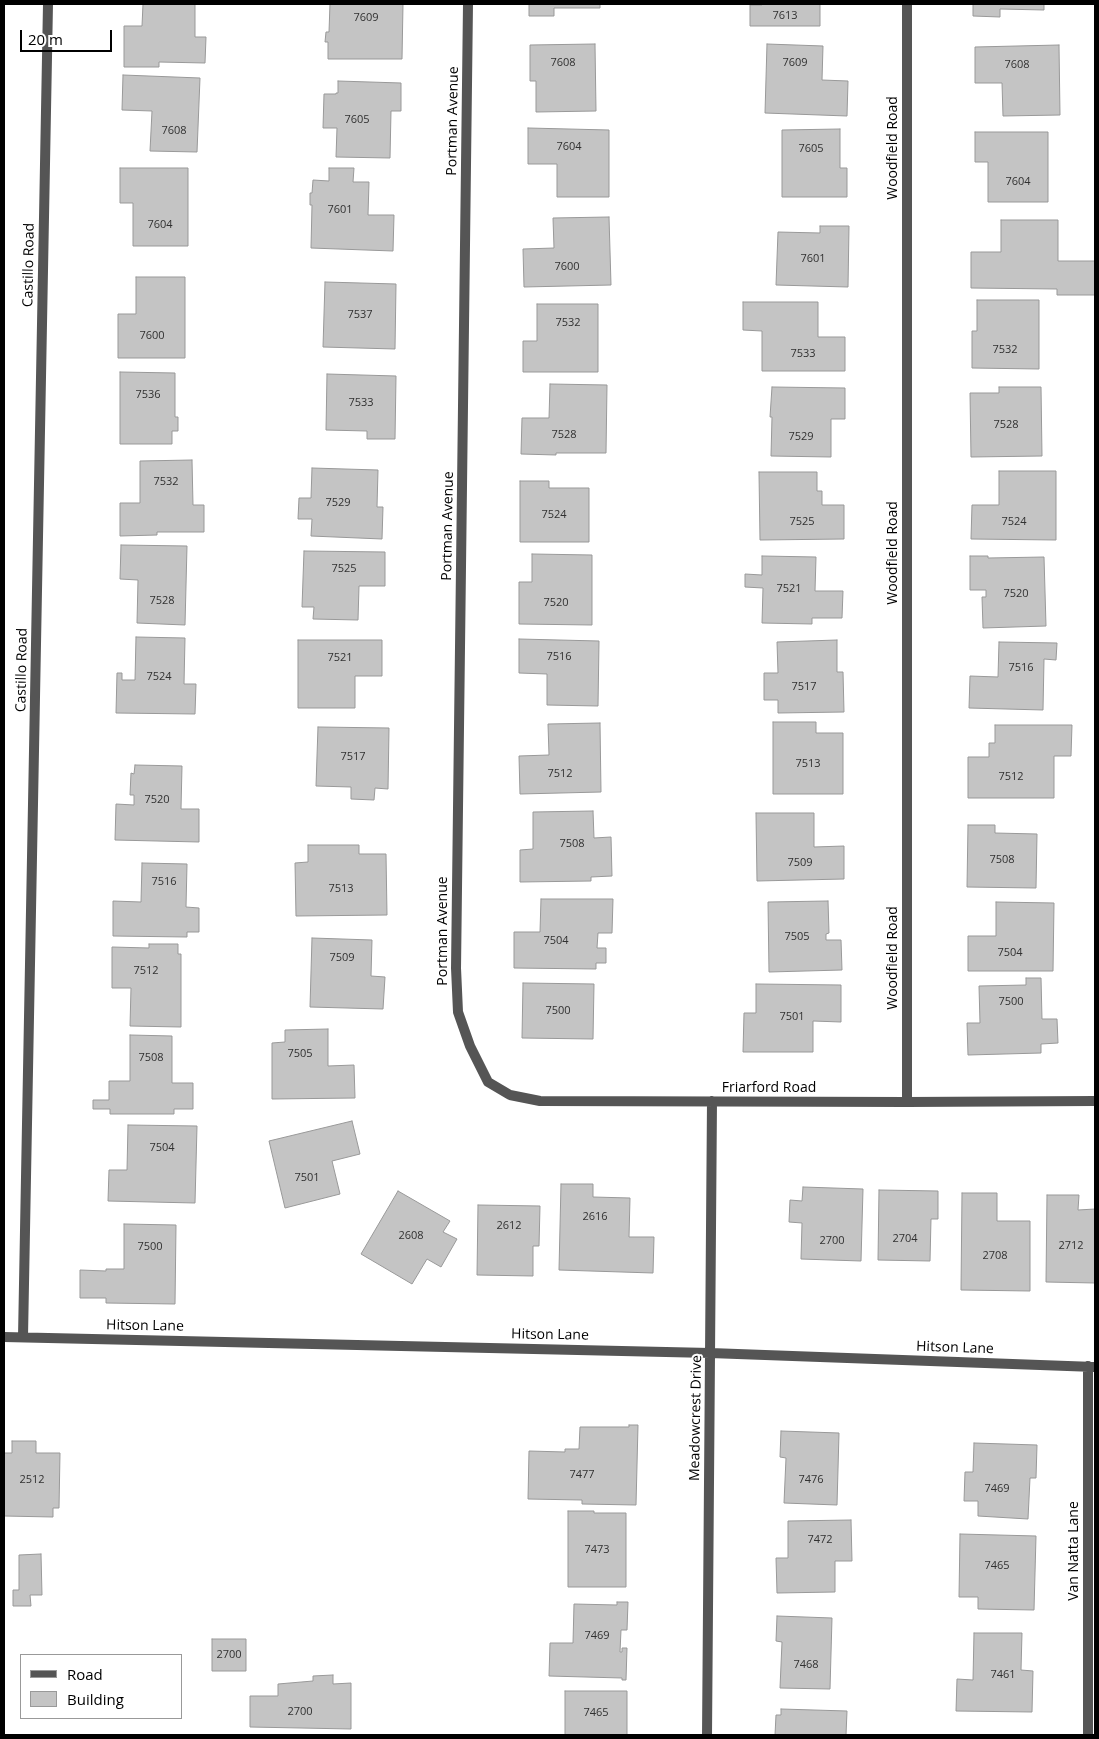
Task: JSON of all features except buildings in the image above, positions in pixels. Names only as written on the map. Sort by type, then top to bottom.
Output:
[{"type":"street","name":"Castillo Road","points":[[23,1337],[48,4]]},
{"type":"street","name":"Portman Avenue","points":[[468,4],[456,968],[458,1012],[470,1046]]},
{"type":"street","name":"Woodfield Road","points":[[907,4],[907,1102]]},
{"type":"street","name":"Friarford Road","points":[[470,1046],[488,1082],[510,1094],[540,1101],[1095,1101]]},
{"type":"street","name":"Meadowcrest Drive","points":[[707,1735],[712,1102]]},
{"type":"street","name":"Hitson Lane","points":[[4,1337],[710,1353],[1092,1366]]},
{"type":"street","name":"Van Natta Lane","points":[[1088,1735],[1092,1366]]}]
